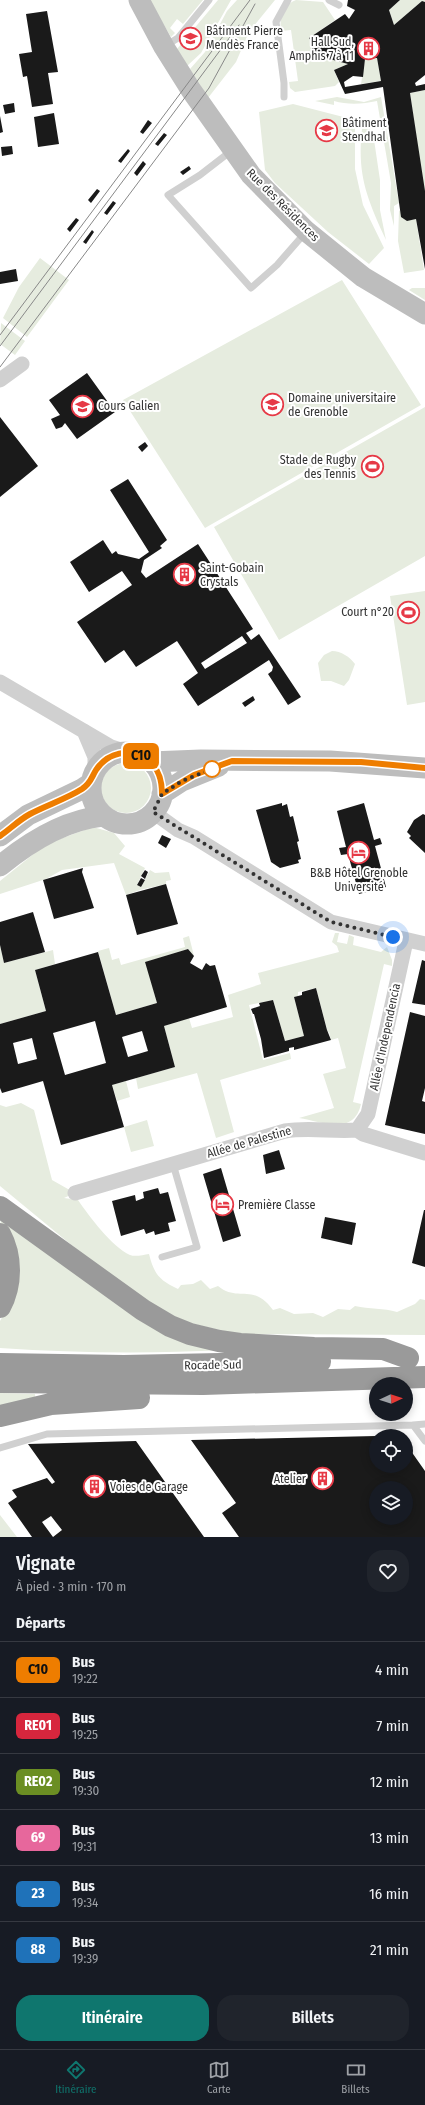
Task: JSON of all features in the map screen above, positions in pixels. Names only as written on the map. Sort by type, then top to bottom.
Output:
[{"type":"highway","points":[[0,1201],[18,1220]]},
{"type":"highway","points":[[0,1207],[143,1310],[170,1326],[190,1334],[218,1341],[240,1344],[314,1348],[383,1349],[416,1358]]},
{"type":"highway","points":[[0,1234],[7,1252],[9,1271],[7,1290],[0,1307]]},
{"type":"highway","name":"Rocade Sud","points":[[0,1364],[188,1365],[416,1358]]},
{"type":"highway","name":"Rocade Sud","points":[[0,1382],[142,1384],[324,1381],[425,1377]]},
{"type":"highway","points":[[0,1416],[51,1404],[164,1396],[324,1381]]},
{"type":"street","name":"Rue des Résidences","points":[[138,0],[164,47],[204,110],[251,175],[306,231],[363,277],[425,314]]},
{"type":"street","points":[[0,380],[22,364]]},
{"type":"street","points":[[0,682],[111,747],[136,754],[151,762],[354,762],[425,768]]},
{"type":"street","points":[[84,731],[94,757],[93,801],[103,816],[116,823],[129,824],[142,821],[158,803],[194,775],[232,761]]},
{"type":"street","points":[[0,836],[28,815],[82,789],[109,757],[127,752]]},
{"type":"street","points":[[151,762],[160,777],[158,803]]},
{"type":"street","points":[[158,803],[331,922],[406,941],[425,944]]},
{"type":"street","points":[[0,866],[40,837],[93,817],[103,816]]},
{"type":"street","name":"Allée d'Independencia","points":[[357,1130],[368,1114],[406,941]]},
{"type":"street","name":"Allée de Palestine","points":[[75,1193],[285,1130],[304,1128],[336,1132],[357,1130],[363,1134],[425,1153]]},
{"type":"lane","points":[[164,47],[178,38],[209,0]]},
{"type":"lane","points":[[284,97],[284,83],[276,22],[288,0]]},
{"type":"lane","points":[[329,0],[340,6]]},
{"type":"lane","points":[[233,150],[200,175],[168,196],[251,288],[278,266],[306,231]]},
{"type":"lane","points":[[162,1258],[197,1247],[173,1164]]},
{"type":"lane","points":[[0,1448],[48,1434],[425,1424]]},
{"type":"lane","points":[[413,1425],[425,1441]]},
{"type":"shaded area","points":[[149,0],[203,0],[183,24],[177,19],[170,28],[175,33],[171,37]]},
{"type":"shaded area","points":[[218,0],[231,0],[201,53],[187,66],[177,49]]},
{"type":"shaded area","points":[[237,0],[275,0],[249,32],[236,62],[208,98],[190,69],[205,52],[227,11]]},
{"type":"shaded area","points":[[296,0],[323,2],[335,20],[309,38],[313,44],[311,54],[348,64],[334,70],[339,82],[335,86],[295,92],[290,88],[289,82],[298,81],[291,30],[281,31],[281,17],[288,5]]},
{"type":"shaded area","points":[[400,0],[425,0],[425,2],[422,1],[394,25],[389,10]]},
{"type":"shaded area","points":[[377,58],[381,81],[361,84],[365,59]]},
{"type":"shaded area","points":[[425,90],[425,191],[424,191],[410,93]]},
{"type":"shaded area","points":[[337,97],[364,102],[381,97],[399,203],[394,206],[394,226],[390,210],[391,183],[377,101],[356,104],[334,101],[334,105],[315,101]]},
{"type":"shaded area","points":[[293,104],[355,120],[355,169],[363,205],[384,248],[369,264],[328,232],[275,183],[265,170],[259,112]]},
{"type":"shaded area","points":[[363,121],[373,133],[380,180],[380,210],[386,240],[368,196],[364,182],[361,154]]},
{"type":"shaded area","points":[[399,210],[404,219],[416,219],[424,270],[404,273],[398,241]]},
{"type":"shaded area","points":[[40,258],[69,280],[27,337],[3,318],[19,287]]},
{"type":"shaded area","points":[[342,280],[421,405],[205,528],[123,400]]},
{"type":"shaded area","points":[[412,288],[425,288],[425,300],[409,290]]},
{"type":"shaded area","points":[[1,323],[25,341],[15,355],[0,344]]},
{"type":"shaded area","name":"Stade de Rugby des Tennis","points":[[425,407],[425,556],[279,640],[214,527]]},
{"type":"shaded area","points":[[425,591],[425,702],[407,705],[390,596]]},
{"type":"shaded area","points":[[332,651],[345,655],[355,664],[349,680],[344,686],[331,681],[321,681],[318,663],[324,655]]},
{"type":"shaded area","points":[[121,763],[131,763],[144,770],[151,783],[151,793],[144,806],[131,813],[121,813],[112,809],[105,802],[101,793],[101,783],[105,774],[112,767]]},
{"type":"shaded area","points":[[93,827],[114,833],[125,846],[119,854],[145,868],[137,885],[141,887],[150,870],[155,873],[169,872],[171,880],[166,881],[166,884],[126,895],[114,863],[62,870],[46,879],[0,894],[0,881],[46,844]]},
{"type":"shaded area","points":[[335,933],[339,933],[337,942],[347,944],[349,935],[354,937],[353,945],[381,952],[387,947],[392,960],[392,966],[384,964],[353,1102],[361,1104],[357,1114],[352,1120],[345,1124],[327,1124],[299,1118],[334,1108],[323,1074],[346,1068],[338,1038],[331,1040],[329,1032],[328,1033],[316,988],[298,992],[298,996],[294,997],[304,1036],[285,1041],[273,1000],[249,1005],[263,1060],[290,1053],[291,1059],[220,1080],[234,1132],[216,1138],[197,1073],[138,1089],[136,1078],[175,1067],[164,1026],[189,1018],[192,1028],[233,1017],[228,995],[261,984],[258,973],[339,952],[337,946],[332,942]]},
{"type":"shaded area","points":[[189,936],[194,956],[188,949],[146,962],[157,1003],[116,1015],[98,951],[109,948],[112,960],[119,958],[121,965],[185,947],[183,938]]},
{"type":"shaded area","points":[[0,945],[4,963],[53,950],[55,964],[35,970],[46,1011],[0,1024]]},
{"type":"shaded area","points":[[126,1081],[130,1097],[117,1101],[112,1085]]},
{"type":"shaded area","points":[[21,1103],[34,1110],[52,1180],[75,1193],[64,1198],[78,1200],[101,1230],[123,1251],[132,1256],[149,1254],[155,1271],[166,1283],[178,1289],[181,1285],[193,1284],[201,1280],[210,1289],[218,1286],[232,1293],[258,1297],[273,1310],[280,1308],[294,1314],[313,1313],[323,1317],[338,1309],[350,1310],[355,1306],[397,1312],[415,1304],[420,1299],[425,1300],[425,1335],[236,1334],[173,1319],[109,1276],[0,1186],[0,1105],[6,1107]]},
{"type":"shaded area","points":[[147,1120],[154,1146],[131,1152],[124,1127]]},
{"type":"shaded area","points":[[0,1214],[224,1350],[112,1352],[0,1348],[0,1321],[7,1309]]},
{"type":"shaded area","points":[[0,1393],[35,1394],[35,1399],[0,1410]]},
{"type":"shaded area","points":[[0,1515],[17,1537],[0,1537]]},
{"type":"building","points":[[348,0],[400,0],[389,10],[394,25],[422,1],[425,2],[425,75],[415,83],[416,86],[425,84],[425,90],[410,93],[425,191],[425,269],[416,219],[407,221],[401,217],[383,87],[345,94],[334,70],[348,64],[311,54],[313,44],[309,38],[345,14],[349,19],[355,10],[347,6]],"holes":[[[377,58],[381,81],[345,87],[344,82],[353,76],[363,77],[365,59]]]},
{"type":"building","points":[[47,11],[58,72],[48,73],[53,104],[32,107],[27,76],[23,77],[19,54],[32,52],[26,14]]},
{"type":"building","points":[[14,103],[15,112],[5,114],[3,105]]},
{"type":"building","points":[[54,113],[59,144],[38,147],[34,117]]},
{"type":"building","points":[[0,116],[3,132],[0,133]]},
{"type":"building","points":[[148,120],[152,123],[143,134],[140,132]]},
{"type":"building","points":[[164,133],[167,135],[158,146],[155,144]]},
{"type":"building","points":[[12,146],[13,154],[2,156],[1,147]]},
{"type":"building","points":[[128,149],[130,151],[121,163],[118,161]]},
{"type":"building","points":[[143,161],[146,164],[137,176],[134,173]]},
{"type":"building","points":[[189,166],[191,169],[183,175],[180,172]]},
{"type":"building","points":[[97,189],[100,191],[91,203],[88,200]]},
{"type":"building","points":[[113,201],[116,203],[107,215],[104,213]]},
{"type":"building","points":[[76,218],[79,220],[70,232],[67,229]]},
{"type":"building","points":[[92,230],[94,232],[86,244],[83,242]]},
{"type":"building","points":[[16,269],[18,281],[0,284],[0,272]]},
{"type":"building","name":"Cours Galien","points":[[87,373],[115,412],[77,439],[65,423],[62,427],[56,429],[51,419],[60,415],[49,400]]},
{"type":"building","points":[[0,417],[38,466],[0,497]]},
{"type":"building","points":[[145,442],[148,446],[142,452],[138,447]]},
{"type":"building","name":"Saint-Gobain Crystals","points":[[128,479],[167,540],[160,546],[162,548],[144,560],[141,572],[146,578],[198,544],[253,629],[246,633],[251,640],[259,634],[301,697],[288,705],[268,674],[272,671],[273,667],[269,660],[198,706],[183,684],[198,673],[177,641],[136,667],[124,650],[105,663],[77,622],[132,585],[122,571],[89,592],[70,562],[103,540],[112,554],[116,551],[118,554],[139,559],[149,552],[110,490]],"holes":[[[242,636],[247,643],[205,669],[201,663]]]},
{"type":"building","points":[[253,696],[255,700],[245,707],[242,703]]},
{"type":"building","points":[[282,803],[282,806],[287,804],[290,817],[293,816],[299,841],[297,842],[301,859],[298,860],[299,863],[280,868],[271,862],[256,810]]},
{"type":"building","points":[[364,803],[374,840],[380,838],[382,844],[375,846],[386,887],[359,894],[348,854],[341,855],[339,848],[346,847],[337,811]]},
{"type":"building","points":[[423,814],[425,815],[425,853],[409,838],[411,836],[407,832],[414,820]]},
{"type":"building","points":[[162,835],[171,839],[166,848],[158,843]]},
{"type":"building","points":[[83,868],[82,872],[94,908],[54,919],[43,880]]},
{"type":"building","points":[[145,870],[148,872],[145,879],[141,876]]},
{"type":"building","points":[[141,878],[145,880],[141,887],[137,885]]},
{"type":"building","points":[[166,884],[178,924],[137,935],[126,895]]},
{"type":"building","points":[[33,912],[45,952],[4,963],[0,945],[0,922]]},
{"type":"building","points":[[188,949],[194,956],[190,963],[202,970],[206,963],[210,966],[215,965],[227,1007],[164,1026],[175,1067],[112,1085],[124,1127],[61,1145],[43,1081],[2,1093],[0,1088],[0,1024],[46,1011],[35,970],[98,952],[116,1015],[157,1003],[145,962]],"holes":[[[95,1021],[106,1063],[65,1075],[53,1033]],[[142,1031],[148,1051],[128,1057],[122,1037]],[[32,1038],[37,1059],[18,1064],[13,1043]]]},
{"type":"building","points":[[422,960],[425,961],[425,1005],[412,1003]]},
{"type":"building","points":[[316,988],[331,1040],[294,1050],[294,1047],[289,1048],[289,1051],[264,1058],[261,1039],[254,1014],[251,1009],[260,1006],[259,1003],[273,1000],[285,1041],[304,1036],[294,997],[302,995],[302,992]]},
{"type":"building","points":[[410,1012],[425,1016],[425,1088],[422,1101],[425,1102],[425,1134],[385,1125]]},
{"type":"building","points":[[279,1150],[285,1169],[266,1174],[263,1155]]},
{"type":"building","name":"Première Classe","points":[[221,1168],[241,1236],[223,1242],[203,1174]]},
{"type":"building","points":[[158,1188],[160,1194],[168,1192],[176,1221],[168,1223],[170,1231],[155,1235],[154,1231],[146,1234],[144,1229],[121,1236],[112,1201],[135,1195],[136,1201],[144,1198],[143,1192]]},
{"type":"building","points":[[425,1210],[425,1267],[412,1263]]},
{"type":"building","points":[[325,1217],[356,1223],[352,1245],[321,1238]]},
{"type":"building","name":"Atelier","points":[[369,1436],[369,1473],[413,1473],[413,1454],[425,1471],[425,1537],[239,1537],[222,1513],[236,1503],[191,1440]]},
{"type":"building","name":"Voies de Garage","points":[[136,1441],[204,1537],[53,1537],[32,1537],[8,1503],[17,1497],[12,1490],[47,1478],[52,1484],[55,1482],[28,1444]],"holes":[[[51,1516],[62,1530],[53,1537],[42,1522]]]},
{"type":"tram line","points":[[0,335],[250,0]]},
{"type":"tram line","points":[[0,367],[209,88],[255,4]]},
{"type":"tram line","points":[[0,346],[239,25]]},
{"type":"bus line","name":"C10","points":[[0,836],[28,815],[82,789],[91,783],[93,776],[101,763],[109,757],[127,752],[144,757],[157,769],[162,785],[162,794],[194,775],[232,761],[361,762],[425,768]]},
{"type":"place","name":"Bâtiment Pierre Mendès France","points":[[191,38]]},
{"type":"place","name":"Hall Sud, Amphis 7 à 11","points":[[369,49]]},
{"type":"place","name":"Bâtiment Stendhal","points":[[327,130]]},
{"type":"place","name":"Domaine universitaire de Grenoble","points":[[272,405]]},
{"type":"place","name":"Cours Galien","points":[[82,406]]},
{"type":"place","name":"Stade de Rugby des Tennis","points":[[372,467]]},
{"type":"place","name":"Saint-Gobain Crystals","points":[[184,575]]},
{"type":"place","name":"Court n°20","points":[[409,612]]},
{"type":"place","name":"B&B Hôtel Grenoble Université","points":[[359,852]]},
{"type":"place","name":"Première Classe","points":[[222,1205]]},
{"type":"place","name":"Atelier","points":[[322,1479]]},
{"type":"place","name":"Voies de Garage","points":[[95,1487]]},
{"type":"route","points":[[212,769],[182,781],[162,794],[159,804],[153,812],[178,830],[194,837],[331,922],[393,937]]}]
